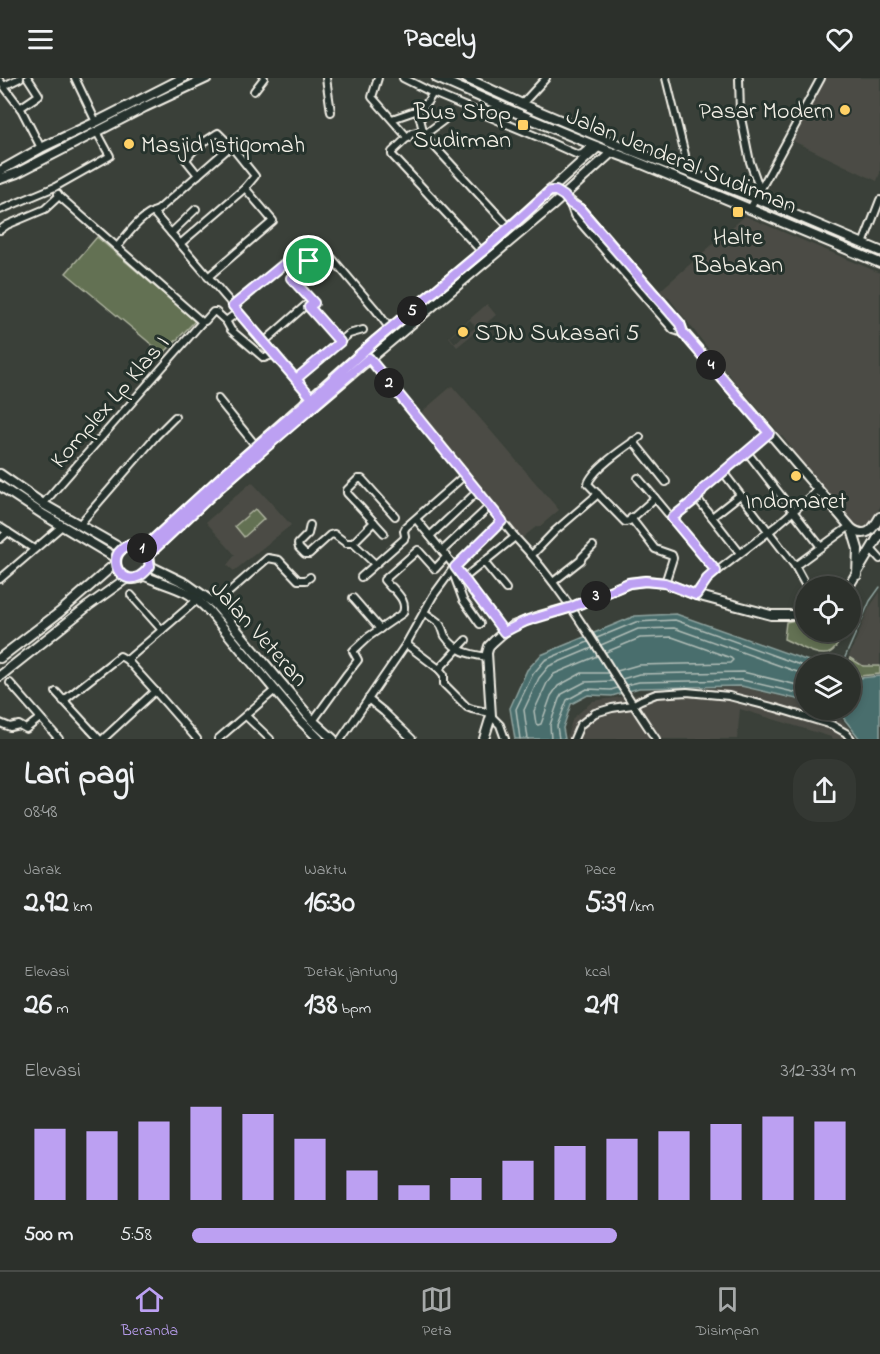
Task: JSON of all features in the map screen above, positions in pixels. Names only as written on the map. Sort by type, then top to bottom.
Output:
[{"type":"main road","points":[[5,167],[183,78]]},
{"type":"main road","points":[[0,181],[170,94],[207,78]]},
{"type":"main road","name":"Jalan Jenderal Sudirman","points":[[437,78],[523,116],[880,263]]},
{"type":"main road","name":"Jalan Jenderal Sudirman","points":[[466,78],[633,151],[755,198],[880,251]]},
{"type":"main road","points":[[146,552],[256,446],[510,228],[584,160],[595,146]]},
{"type":"main road","points":[[146,552],[369,358],[564,196],[612,152]]},
{"type":"main road","points":[[584,160],[596,168]]},
{"type":"main road","points":[[550,191],[556,191],[564,196],[580,209],[601,232],[680,324],[683,333],[851,528],[859,534],[864,534],[874,527],[880,517]]},
{"type":"main road","points":[[0,474],[43,504],[122,549]]},
{"type":"main road","points":[[0,486],[116,561],[117,569],[127,578],[137,578],[143,575],[150,566],[146,552],[137,546],[129,545],[122,549],[116,561],[60,612],[0,658]]},
{"type":"main road","points":[[851,528],[858,549],[857,574]]},
{"type":"main road","points":[[857,574],[880,534]]},
{"type":"main road","name":"Jalan Veteran","points":[[150,566],[187,584],[215,604],[275,690],[319,739]]},
{"type":"main road","name":"Jalan Veteran","points":[[143,575],[184,591],[197,600],[240,641],[313,722],[333,739]]},
{"type":"main road","points":[[0,676],[127,578]]},
{"type":"main road","points":[[484,739],[491,715],[487,657],[489,646],[504,632],[526,621],[572,607],[624,584],[645,581],[665,583],[696,595],[771,615],[795,614]]},
{"type":"street","points":[[20,78],[2,84],[20,108],[41,148]]},
{"type":"street","points":[[20,108],[39,95],[28,78]]},
{"type":"street","points":[[75,78],[96,122]]},
{"type":"street","points":[[254,91],[264,78]]},
{"type":"street","points":[[326,78],[331,112]]},
{"type":"street","points":[[378,78],[372,97],[408,138]]},
{"type":"street","points":[[403,78],[578,155],[595,146]]},
{"type":"street","points":[[522,104],[546,78]]},
{"type":"street","points":[[666,78],[685,155],[683,171]]},
{"type":"street","points":[[739,78],[740,113],[750,162],[760,190]]},
{"type":"street","points":[[750,209],[820,78]]},
{"type":"street","points":[[392,119],[418,110],[426,104],[433,93]]},
{"type":"street","points":[[480,113],[485,99]]},
{"type":"street","points":[[418,110],[424,135]]},
{"type":"street","points":[[518,128],[523,116]]},
{"type":"street","points":[[424,135],[444,120]]},
{"type":"street","points":[[0,210],[55,187],[110,156],[97,132]]},
{"type":"street","points":[[482,252],[392,155],[392,152],[412,133],[417,132],[424,135],[510,228]]},
{"type":"street","points":[[180,244],[245,188],[255,176],[218,133],[186,160],[198,175]]},
{"type":"street","points":[[117,247],[136,225],[150,213],[158,210],[231,146]]},
{"type":"street","points":[[55,187],[59,196],[203,322],[213,312],[216,312],[226,321],[231,330],[264,358],[274,354]]},
{"type":"street","points":[[208,277],[273,222],[245,188]]},
{"type":"street","points":[[0,230],[45,209],[59,196]]},
{"type":"street","points":[[863,244],[880,200]]},
{"type":"street","points":[[171,233],[196,209]]},
{"type":"street","points":[[153,212],[312,398]]},
{"type":"street","points":[[233,306],[300,251],[310,262],[291,278],[314,303],[309,307]]},
{"type":"street","points":[[331,257],[390,329]]},
{"type":"street","points":[[264,342],[304,306],[308,305],[340,342]]},
{"type":"street","points":[[226,321],[238,312]]},
{"type":"street","name":"Komplex Lp Klas I","points":[[43,504],[203,322]]},
{"type":"street","points":[[296,379],[351,333],[363,330]]},
{"type":"street","points":[[369,358],[532,555],[572,607],[656,739]]},
{"type":"street","points":[[218,399],[256,446]]},
{"type":"street","points":[[79,525],[175,417]]},
{"type":"street","points":[[672,518],[769,433]]},
{"type":"street","points":[[640,437],[604,465],[589,480],[588,484],[623,522],[627,522],[655,498]]},
{"type":"street","points":[[633,441],[666,482]]},
{"type":"street","points":[[747,452],[820,547]]},
{"type":"street","points":[[723,472],[800,576]]},
{"type":"street","points":[[361,577],[404,539],[405,529],[465,475]]},
{"type":"street","points":[[638,478],[716,571]]},
{"type":"street","points":[[384,533],[348,493],[348,489],[358,479],[362,479],[395,516]]},
{"type":"street","points":[[696,595],[716,571],[819,490]]},
{"type":"street","points":[[430,536],[478,491]]},
{"type":"street","points":[[532,555],[555,531],[598,494]]},
{"type":"street","points":[[712,517],[740,495]]},
{"type":"street","points":[[697,498],[740,553]]},
{"type":"street","points":[[313,722],[358,660],[353,651],[403,613],[402,598],[384,580],[418,550],[435,569],[445,553],[490,506]]},
{"type":"street","points":[[632,518],[655,549],[672,555],[665,583]]},
{"type":"street","points":[[416,519],[445,553],[504,632]]},
{"type":"street","points":[[341,739],[406,644],[433,596],[454,568],[502,521]]},
{"type":"street","points":[[353,543],[374,522]]},
{"type":"street","points":[[310,525],[308,534],[298,543],[299,548],[307,555],[334,534],[346,543],[353,543],[375,564]]},
{"type":"street","points":[[0,579],[62,526]]},
{"type":"street","points":[[0,527],[34,549]]},
{"type":"street","points":[[795,566],[851,528]]},
{"type":"street","points":[[0,539],[8,532]]},
{"type":"street","points":[[464,578],[515,537]]},
{"type":"street","points":[[553,582],[593,546]]},
{"type":"street","points":[[871,549],[880,558]]},
{"type":"street","points":[[215,604],[268,558],[279,560],[298,580],[306,580],[310,577]]},
{"type":"street","points":[[484,562],[506,589]]},
{"type":"street","points":[[454,568],[461,596],[480,624]]},
{"type":"street","points":[[131,595],[162,630]]},
{"type":"street","points":[[353,598],[373,615],[380,629]]},
{"type":"street","points":[[127,660],[197,600]]},
{"type":"street","points":[[424,612],[440,624],[444,629],[444,634],[457,649],[467,654],[487,657]]},
{"type":"street","points":[[440,669],[466,640]]},
{"type":"street","points":[[406,644],[440,669],[444,675],[444,684],[467,707],[491,715],[498,722],[505,739]]},
{"type":"street","points":[[63,701],[117,658],[123,657],[197,739]]},
{"type":"street","points":[[10,683],[59,739]]},
{"type":"street","points":[[218,739],[275,690]]},
{"type":"street","points":[[56,692],[101,739],[155,692]]},
{"type":"street","points":[[574,739],[580,725],[595,713],[633,705],[656,694],[696,692],[729,696],[832,724],[851,739]]},
{"type":"street","points":[[368,699],[412,739]]},
{"type":"street","points":[[246,716],[270,739]]},
{"type":"street","points":[[0,723],[10,727],[19,725],[27,729],[40,718]]},
{"type":"shaded area","name":"Pasar Modern","points":[[825,78],[880,78],[880,173],[877,181],[793,141]]},
{"type":"shaded area","points":[[745,216],[880,273],[880,507],[872,521],[862,527],[855,526],[793,454],[793,449],[723,368],[669,298],[655,295]]},
{"type":"shaded area","points":[[487,304],[496,315],[457,347],[449,337]],"holes":[[[470,320],[476,327],[455,343],[450,337]]]},
{"type":"shaded area","points":[[452,386],[559,510],[522,538],[417,416]]},
{"type":"shaded area","points":[[252,482],[291,525],[234,571],[227,565],[235,555],[206,522]]},
{"type":"shaded area","points":[[880,592],[880,665],[863,665],[861,654],[850,654],[855,642],[861,642],[861,627],[869,608]]},
{"type":"shaded area","points":[[741,687],[795,700],[795,720],[842,720],[857,739],[832,739],[740,709],[737,739],[568,739],[573,718],[593,701],[662,691]]},
{"type":"green space","points":[[97,237],[195,321],[163,354],[66,273]]},
{"type":"green space","points":[[255,509],[264,519],[244,537],[235,526]]},
{"type":"green space","points":[[795,620],[795,642],[839,642],[827,654],[814,652],[784,639],[786,622]]},
{"type":"green space","points":[[861,665],[880,666],[880,674],[861,676]]},
{"type":"water","points":[[676,614],[795,656],[795,699],[741,686],[639,688],[612,696],[588,695],[571,704],[563,728],[565,739],[515,739],[510,708],[527,670],[541,655],[635,616]]},
{"type":"water","points":[[880,676],[880,739],[860,739],[845,720],[861,720],[861,678]]},
{"type":"waterway","points":[[846,654],[870,601],[880,587]]},
{"type":"place","name":"Pasar Modern","points":[[845,110]]},
{"type":"place","name":"Bus Stop Sudirman","points":[[523,125]]},
{"type":"place","name":"Masjid Istiqomah","points":[[129,144]]},
{"type":"place","name":"Halte Babakan","points":[[738,212]]},
{"type":"place","name":"SDN Sukasari 5","points":[[463,332]]},
{"type":"place","name":"Indomaret","points":[[796,476]]},
{"type":"route","points":[[309,261],[291,278],[314,303],[309,307],[340,342],[296,379],[312,398],[143,549],[129,545],[122,549],[116,558],[117,569],[121,574],[129,579],[143,575],[150,566],[148,555],[220,487],[369,358],[502,521],[455,567],[504,632],[513,626],[572,607],[629,583],[645,581],[665,583],[696,595],[716,571],[672,518],[769,433],[683,333],[680,324],[601,232],[580,209],[564,196],[556,191],[550,191],[457,275],[376,340],[312,398],[233,306],[300,251],[309,261]]}]
